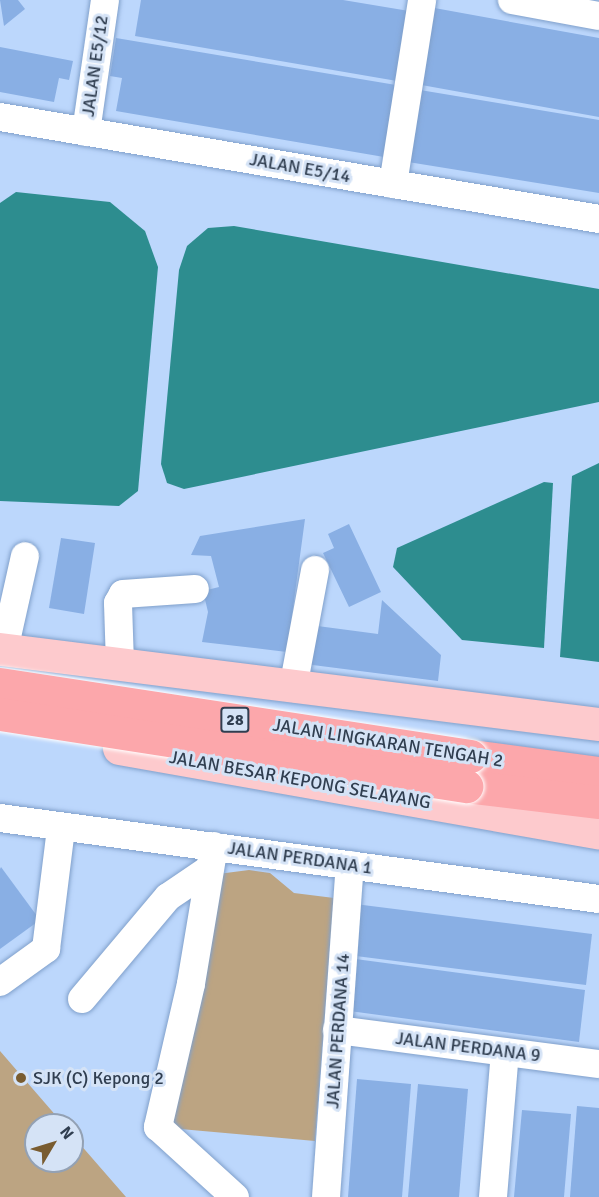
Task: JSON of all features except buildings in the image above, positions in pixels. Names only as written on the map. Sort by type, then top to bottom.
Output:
[{"type":"highway","name":"JALAN LINGKARAN TENGAH 2","points":[[0,684],[599,773]]},
{"type":"highway","name":"JALAN LINGKARAN TENGAH 2","points":[[0,714],[599,802]]},
{"type":"main road","points":[[2,649],[226,677],[293,688],[599,724]]},
{"type":"main road","points":[[196,762],[161,747],[148,735],[145,705],[162,687],[226,677]]},
{"type":"main road","name":"JALAN BESAR KEPONG SELAYANG","points":[[0,727],[599,833]]},
{"type":"street","name":"JALAN E5/12","points":[[86,132],[105,0]]},
{"type":"street","points":[[393,183],[422,0]]},
{"type":"street","points":[[512,0],[599,16]]},
{"type":"street","name":"JALAN E5/14","points":[[0,117],[599,219]]},
{"type":"street","points":[[2,649],[25,556]]},
{"type":"street","points":[[293,688],[315,570]]},
{"type":"street","points":[[120,664],[118,603],[123,594],[195,589]]},
{"type":"street","name":"JALAN PERDANA 1","points":[[0,818],[211,858],[350,865],[599,899]]},
{"type":"street","points":[[0,982],[46,949],[61,829]]},
{"type":"street","points":[[82,999],[168,897],[211,858]]},
{"type":"street","points":[[211,858],[191,984],[158,1127],[235,1197]]},
{"type":"street","name":"JALAN PERDANA 14","points":[[326,1197],[350,865]]},
{"type":"street","name":"JALAN PERDANA 9","points":[[338,1030],[599,1064]]},
{"type":"street","points":[[493,1197],[505,1052]]},
{"type":"shaded area","points":[[16,192],[110,202],[145,231],[158,267],[138,491],[119,506],[0,501],[0,203]]},
{"type":"shaded area","points":[[234,226],[599,289],[599,402],[184,489],[167,483],[161,464],[179,270],[187,246],[208,228]]},
{"type":"shaded area","points":[[599,463],[599,662],[560,657],[572,476]]},
{"type":"shaded area","points":[[544,482],[553,483],[544,648],[462,640],[393,567],[397,548]]},
{"type":"shaded area","points":[[249,870],[270,873],[294,893],[334,898],[315,1141],[158,1127],[218,874]]},
{"type":"shaded area","points":[[0,1051],[54,1113],[24,1113],[24,1173],[84,1173],[84,1149],[126,1197],[0,1197]]},
{"type":"place","name":"SJK (C) Kepong 2","points":[[21,1078]]}]
